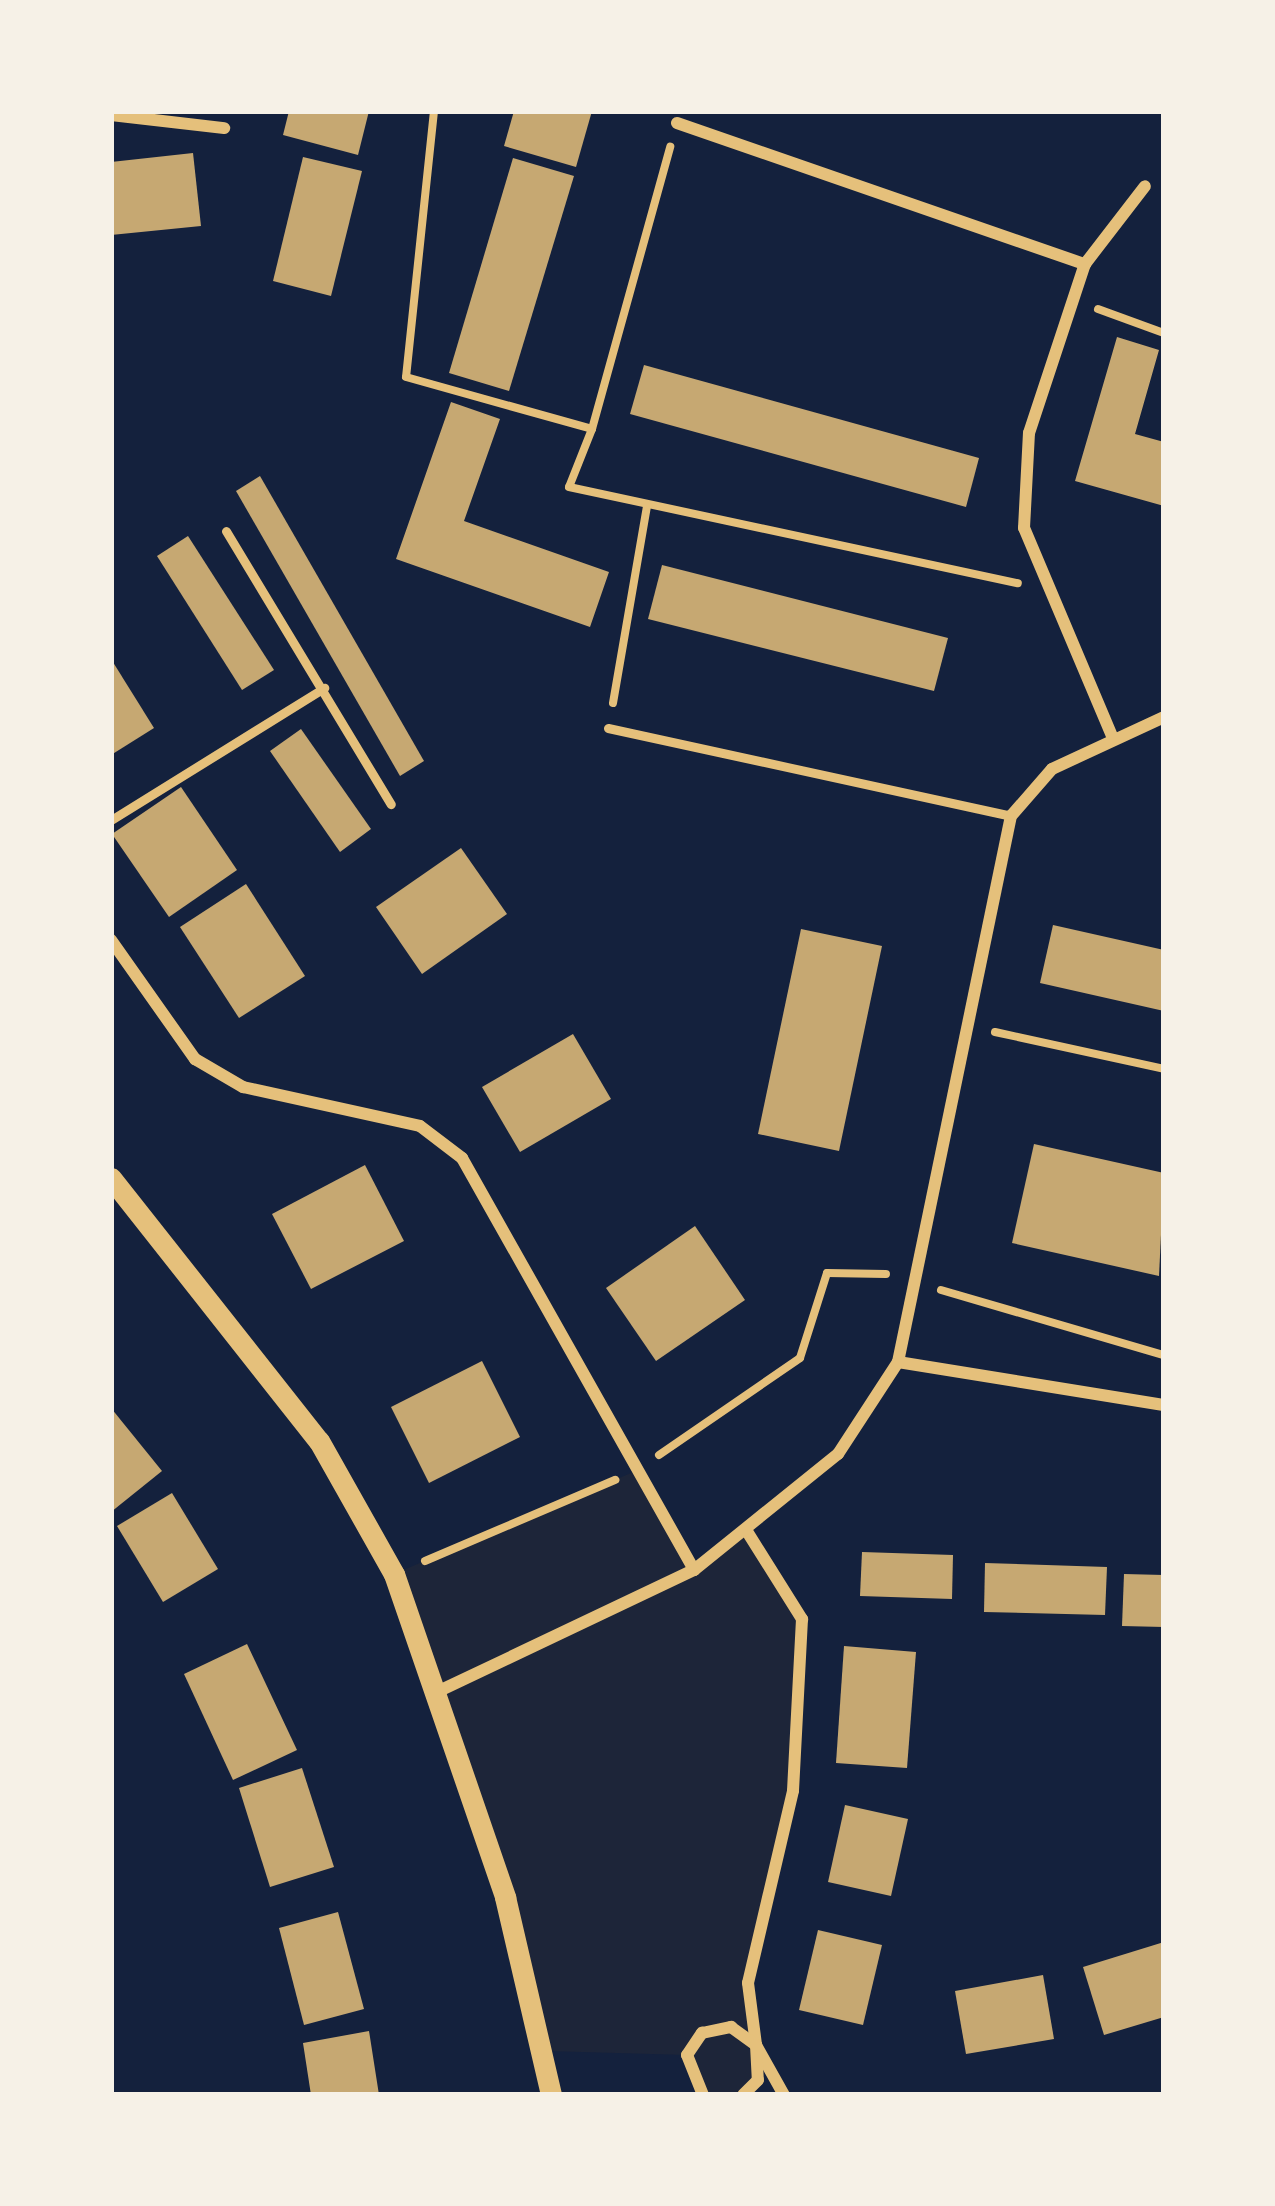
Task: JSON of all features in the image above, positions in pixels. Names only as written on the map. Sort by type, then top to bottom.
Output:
[{"type":"street","points":[[111,115],[167,114],[224,128]]},
{"type":"street","points":[[677,123],[1085,264]]},
{"type":"street","points":[[1112,736],[1037,581],[1024,528],[1029,433],[1085,264],[1145,186]]},
{"type":"street","points":[[439,1691],[694,1570],[748,1534],[838,1454],[898,1362],[962,1024],[1011,815],[1052,769],[1112,736],[1164,717]]},
{"type":"street","points":[[111,940],[195,1059],[243,1087],[420,1126],[463,1158],[694,1570]]},
{"type":"street","points":[[111,1178],[319,1441],[394,1574],[439,1691],[505,1897],[551,2095]]},
{"type":"street","points":[[898,1362],[1164,1405]]},
{"type":"street","points":[[743,2095],[758,2080],[748,1983],[793,1791],[802,1619],[748,1534]]},
{"type":"street","points":[[703,2095],[687,2055],[702,2033],[730,2027],[756,2045],[784,2095]]},
{"type":"lane","points":[[226,531],[391,804]]},
{"type":"lane","points":[[111,820],[324,688]]},
{"type":"lane","points":[[608,728],[1011,815]]},
{"type":"path","points":[[434,111],[406,377],[592,429]]},
{"type":"path","points":[[677,123],[592,429],[569,487],[1037,581]]},
{"type":"path","points":[[1074,300],[1164,333]]},
{"type":"path","points":[[608,728],[646,506]]},
{"type":"path","points":[[962,1024],[1164,1069]]},
{"type":"path","points":[[394,1574],[638,1470],[800,1358],[827,1273],[860,1266],[903,1279]]},
{"type":"path","points":[[925,1286],[1164,1355]]},
{"type":"shaded area","points":[[638,1470],[694,1569],[748,1533],[802,1619],[793,1791],[748,1983],[758,2080],[743,2095],[703,2095],[686,2055],[547,2051],[394,1574]]},
{"type":"building","points":[[289,111],[369,111],[358,155],[283,135]]},
{"type":"building","points":[[514,111],[592,111],[576,167],[504,146]]},
{"type":"building","points":[[193,153],[201,226],[111,235],[111,162]]},
{"type":"building","points":[[303,157],[362,171],[331,296],[273,281]]},
{"type":"building","points":[[513,158],[574,176],[509,391],[449,373]]},
{"type":"building","points":[[1117,337],[1159,350],[1135,434],[1164,442],[1164,506],[1075,481]]},
{"type":"building","points":[[644,365],[979,458],[966,507],[630,414]]},
{"type":"building","points":[[451,402],[500,419],[464,521],[609,572],[590,627],[396,559]]},
{"type":"building","points":[[260,476],[424,761],[400,776],[236,491]]},
{"type":"building","points":[[188,536],[274,670],[242,690],[157,556]]},
{"type":"building","points":[[662,565],[948,638],[934,691],[648,619]]},
{"type":"building","points":[[111,659],[154,728],[111,755]]},
{"type":"building","points":[[301,729],[371,829],[340,852],[270,751]]},
{"type":"building","points":[[181,787],[237,870],[169,917],[112,834]]},
{"type":"building","points":[[461,848],[507,914],[422,974],[376,907]]},
{"type":"building","points":[[246,884],[305,976],[239,1018],[180,927]]},
{"type":"building","points":[[1053,925],[1164,950],[1164,1011],[1040,983]]},
{"type":"building","points":[[801,929],[882,946],[839,1151],[758,1134]]},
{"type":"building","points":[[573,1034],[611,1099],[520,1152],[482,1087]]},
{"type":"building","points":[[1034,1144],[1164,1173],[1159,1276],[1012,1243]]},
{"type":"building","points":[[365,1165],[404,1241],[311,1289],[272,1214]]},
{"type":"building","points":[[695,1226],[745,1300],[656,1361],[606,1288]]},
{"type":"building","points":[[482,1361],[520,1437],[429,1483],[391,1407]]},
{"type":"building","points":[[111,1408],[162,1471],[111,1512]]},
{"type":"building","points":[[172,1493],[218,1569],[163,1602],[117,1526]]},
{"type":"building","points":[[862,1552],[953,1555],[952,1599],[860,1596]]},
{"type":"building","points":[[985,1563],[1107,1567],[1105,1615],[984,1612]]},
{"type":"building","points":[[1124,1574],[1164,1575],[1164,1627],[1122,1626]]},
{"type":"building","points":[[247,1644],[297,1750],[233,1780],[184,1674]]},
{"type":"building","points":[[844,1646],[916,1652],[907,1768],[836,1763]]},
{"type":"building","points":[[302,1768],[334,1867],[270,1887],[239,1788]]},
{"type":"building","points":[[845,1805],[908,1819],[891,1896],[828,1882]]},
{"type":"building","points":[[338,1912],[364,2009],[304,2025],[279,1928]]},
{"type":"building","points":[[818,1930],[882,1945],[863,2025],[799,2010]]},
{"type":"building","points":[[1164,1942],[1164,2017],[1104,2035],[1083,1967]]},
{"type":"building","points":[[1043,1975],[1054,2039],[966,2054],[955,1991]]},
{"type":"building","points":[[369,2031],[379,2095],[311,2095],[303,2043]]}]
